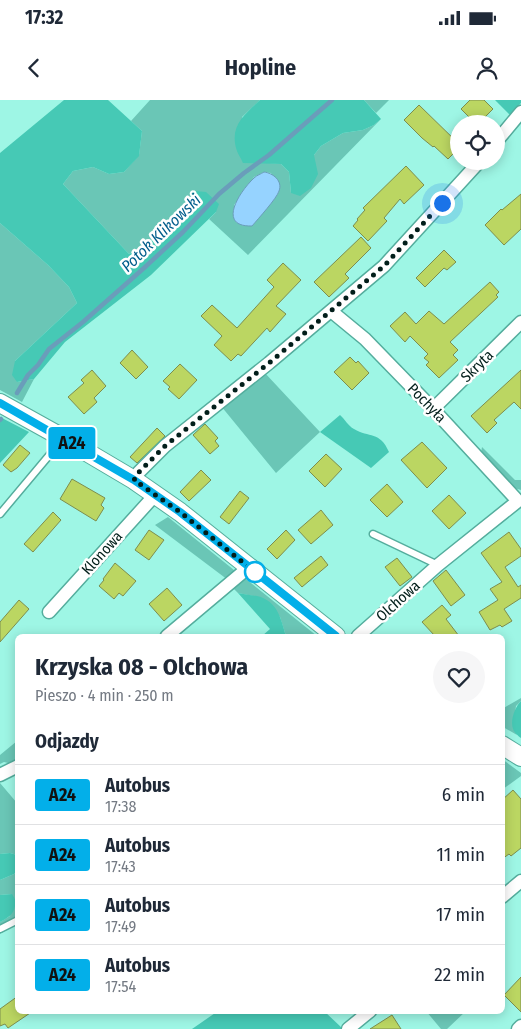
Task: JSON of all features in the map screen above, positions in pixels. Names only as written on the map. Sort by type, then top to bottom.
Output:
[{"type":"street","points":[[505,131],[521,112]]},
{"type":"street","points":[[134,480],[139,472],[165,446],[269,363],[384,266],[472,170]]},
{"type":"street","name":"Pochyła","points":[[331,311],[365,339],[520,500]]},
{"type":"street","name":"Skryta","points":[[433,409],[521,322]]},
{"type":"street","points":[[0,403],[63,438],[156,495],[333,634]]},
{"type":"street","name":"Klonowa","points":[[49,612],[156,495]]},
{"type":"street","name":"Olchowa","points":[[360,634],[438,565],[520,500]]},
{"type":"street","points":[[170,634],[249,567]]},
{"type":"street","points":[[505,747],[521,757]]},
{"type":"street","points":[[0,775],[15,768]]},
{"type":"street","points":[[505,894],[521,881]]},
{"type":"street","points":[[348,1029],[366,1014]]},
{"type":"street","points":[[518,1029],[521,1026]]},
{"type":"lane","points":[[0,514],[63,438]]},
{"type":"lane","name":"Olchowa","points":[[373,534],[438,565]]},
{"type":"lane","points":[[0,929],[15,922]]},
{"type":"shaded area","points":[[150,100],[260,100],[242,117],[269,163],[281,164],[289,172],[291,193],[321,146],[343,133],[363,130],[381,119],[248,255],[209,219],[216,212],[195,191],[182,211],[159,235],[129,254],[63,184],[73,171],[93,167],[109,174],[124,172],[139,155],[142,131],[131,121]],"holes":[[[264,172],[271,173],[279,192],[252,226],[234,205],[254,177]]]},
{"type":"shaded area","points":[[364,100],[389,100],[376,113]]},
{"type":"shaded area","points":[[264,172],[271,174],[280,184],[278,194],[252,226],[241,225],[235,221],[233,215],[234,207],[248,184],[256,176]]},
{"type":"shaded area","points":[[0,223],[48,265],[69,287],[77,303],[15,361],[17,382],[34,379],[22,402],[0,390]]},
{"type":"shaded area","points":[[264,372],[320,432],[276,473],[221,406]]},
{"type":"shaded area","points":[[482,447],[515,480],[521,480],[521,490],[514,488],[481,453]]},
{"type":"shaded area","points":[[168,517],[234,570],[228,580],[155,525]]},
{"type":"shaded area","points":[[242,579],[246,579],[315,634],[285,634],[280,617],[253,596],[238,593],[232,587]]},
{"type":"shaded area","points":[[521,698],[521,701],[516,706],[513,728],[517,735],[505,728],[505,707]]},
{"type":"shaded area","points":[[15,743],[15,762],[12,764],[4,762],[0,764],[0,755]]},
{"type":"shaded area","points":[[505,761],[521,773],[521,776],[505,788]]},
{"type":"shaded area","points":[[0,783],[15,801],[15,854],[0,854]]},
{"type":"shaded area","points":[[14,874],[15,925],[0,934],[0,922],[10,916],[12,894],[0,895],[0,880]]},
{"type":"shaded area","points":[[428,1014],[463,1014],[447,1029],[441,1029]]},
{"type":"green space","points":[[64,100],[108,100],[142,131],[139,156],[124,172],[109,174],[93,167],[73,171],[63,184],[129,254],[140,249],[167,228],[195,191],[206,192],[219,204],[216,212],[151,275],[65,342],[34,379],[17,382],[12,375],[15,361],[77,303],[69,287],[48,265],[0,223],[0,153]]},
{"type":"green space","points":[[260,100],[364,100],[381,119],[363,130],[343,133],[321,146],[314,155],[318,174],[311,188],[300,196],[291,193],[289,172],[281,164],[243,163],[237,152],[235,133],[237,126],[244,115]]},
{"type":"green space","points":[[495,100],[521,100],[521,103],[510,115]]},
{"type":"green space","points":[[340,415],[352,428],[378,438],[386,445],[389,452],[371,468],[320,432]]},
{"type":"green space","points":[[0,417],[29,432],[0,463]]},
{"type":"green space","points":[[238,593],[265,599],[274,606],[285,634],[264,634],[270,629]]},
{"type":"green space","points":[[521,701],[521,738],[516,734],[512,722],[515,710]]},
{"type":"green space","points":[[0,854],[15,854],[15,873],[0,880]]},
{"type":"green space","points":[[12,894],[15,899],[15,905],[13,912],[0,922],[0,895]]},
{"type":"green space","points":[[214,1014],[327,1014],[342,1028],[341,1029],[192,1029]]},
{"type":"building","points":[[470,100],[484,100],[493,109],[487,115],[467,115],[461,109]]},
{"type":"building","points":[[419,105],[450,135],[450,157],[448,159],[433,147],[404,120]]},
{"type":"building","points":[[406,166],[424,185],[404,204],[400,199],[384,218],[387,221],[368,241],[353,226],[365,210],[363,208]]},
{"type":"building","points":[[521,194],[521,229],[504,245],[485,225],[501,209]]},
{"type":"building","points":[[361,237],[371,248],[345,274],[349,278],[329,297],[314,282]]},
{"type":"building","points":[[444,250],[456,262],[447,270],[444,268],[425,287],[416,278]]},
{"type":"building","points":[[283,263],[301,280],[276,306],[286,314],[270,332],[267,328],[241,356],[238,354],[231,361],[214,345],[222,336],[201,316],[212,305],[237,328],[274,287],[267,280]]},
{"type":"building","points":[[490,282],[499,292],[496,295],[498,297],[450,342],[458,350],[453,355],[458,360],[439,378],[426,365],[429,362],[424,358],[428,354],[410,336],[405,342],[390,326],[405,312],[416,324],[429,311],[444,324]]},
{"type":"building","points":[[132,350],[148,367],[136,379],[120,363]]},
{"type":"building","points":[[350,357],[356,363],[358,361],[369,373],[352,390],[334,372]]},
{"type":"building","points":[[180,364],[197,380],[179,399],[168,389],[170,387],[163,381]]},
{"type":"building","points":[[92,370],[106,386],[94,398],[97,402],[84,414],[68,397],[84,383],[81,380]]},
{"type":"building","points":[[521,370],[521,409],[514,402],[494,420],[497,423],[487,433],[471,416]]},
{"type":"building","points":[[205,424],[218,438],[215,441],[219,446],[210,454],[193,435]]},
{"type":"building","points":[[157,428],[165,436],[137,463],[130,457]]},
{"type":"building","points":[[422,442],[447,468],[427,488],[401,460]]},
{"type":"building","points":[[20,445],[30,453],[11,472],[3,465]]},
{"type":"building","points":[[326,454],[342,469],[325,487],[309,471]]},
{"type":"building","points":[[201,470],[211,480],[189,501],[180,492]]},
{"type":"building","points":[[72,479],[105,498],[101,505],[104,508],[96,521],[60,499]]},
{"type":"building","points":[[387,484],[403,502],[387,517],[370,500]]},
{"type":"building","points":[[240,491],[249,498],[229,524],[220,517]]},
{"type":"building","points":[[449,495],[466,513],[449,529],[432,511]]},
{"type":"building","points":[[321,510],[333,525],[311,544],[298,530]]},
{"type":"building","points":[[53,512],[61,520],[33,552],[24,544]]},
{"type":"building","points":[[149,530],[164,540],[149,560],[135,550]]},
{"type":"building","points":[[286,530],[295,540],[277,559],[267,549]]},
{"type":"building","points":[[509,532],[521,549],[521,556],[505,567],[518,587],[521,585],[521,598],[504,609],[512,621],[502,627],[500,625],[490,630],[479,612],[498,600],[490,589],[502,582],[481,553]]},
{"type":"building","points":[[321,556],[328,565],[302,587],[294,578]]},
{"type":"building","points":[[397,558],[412,577],[400,586],[385,567]]},
{"type":"building","points":[[115,563],[136,581],[123,596],[119,593],[114,599],[99,586]]},
{"type":"building","points":[[446,570],[465,595],[451,606],[433,581]]},
{"type":"building","points":[[167,588],[182,605],[164,621],[149,604]]},
{"type":"building","points":[[19,600],[29,609],[0,642],[0,622]]},
{"type":"building","points":[[442,605],[451,615],[446,619],[457,634],[433,634],[422,622]]},
{"type":"building","points":[[513,790],[521,799],[521,848],[511,856],[509,854],[505,857],[505,797]]},
{"type":"building","points":[[521,977],[521,1012],[505,996]]},
{"type":"building","points":[[15,998],[15,1014],[29,1014],[8,1028],[5,1024],[0,1026],[0,1009]]},
{"type":"building","points":[[392,1015],[401,1029],[370,1029]]},
{"type":"waterway","name":"Potok Klikowski","points":[[17,393],[28,375],[49,349],[83,322],[144,268],[183,232],[219,194],[269,155],[332,100]]},
{"type":"bus line","name":"A24","points":[[0,403],[134,480],[180,512],[333,634]]},
{"type":"route","points":[[255,572],[180,512],[134,480],[139,472],[165,446],[269,363],[384,266],[442,203]]}]
